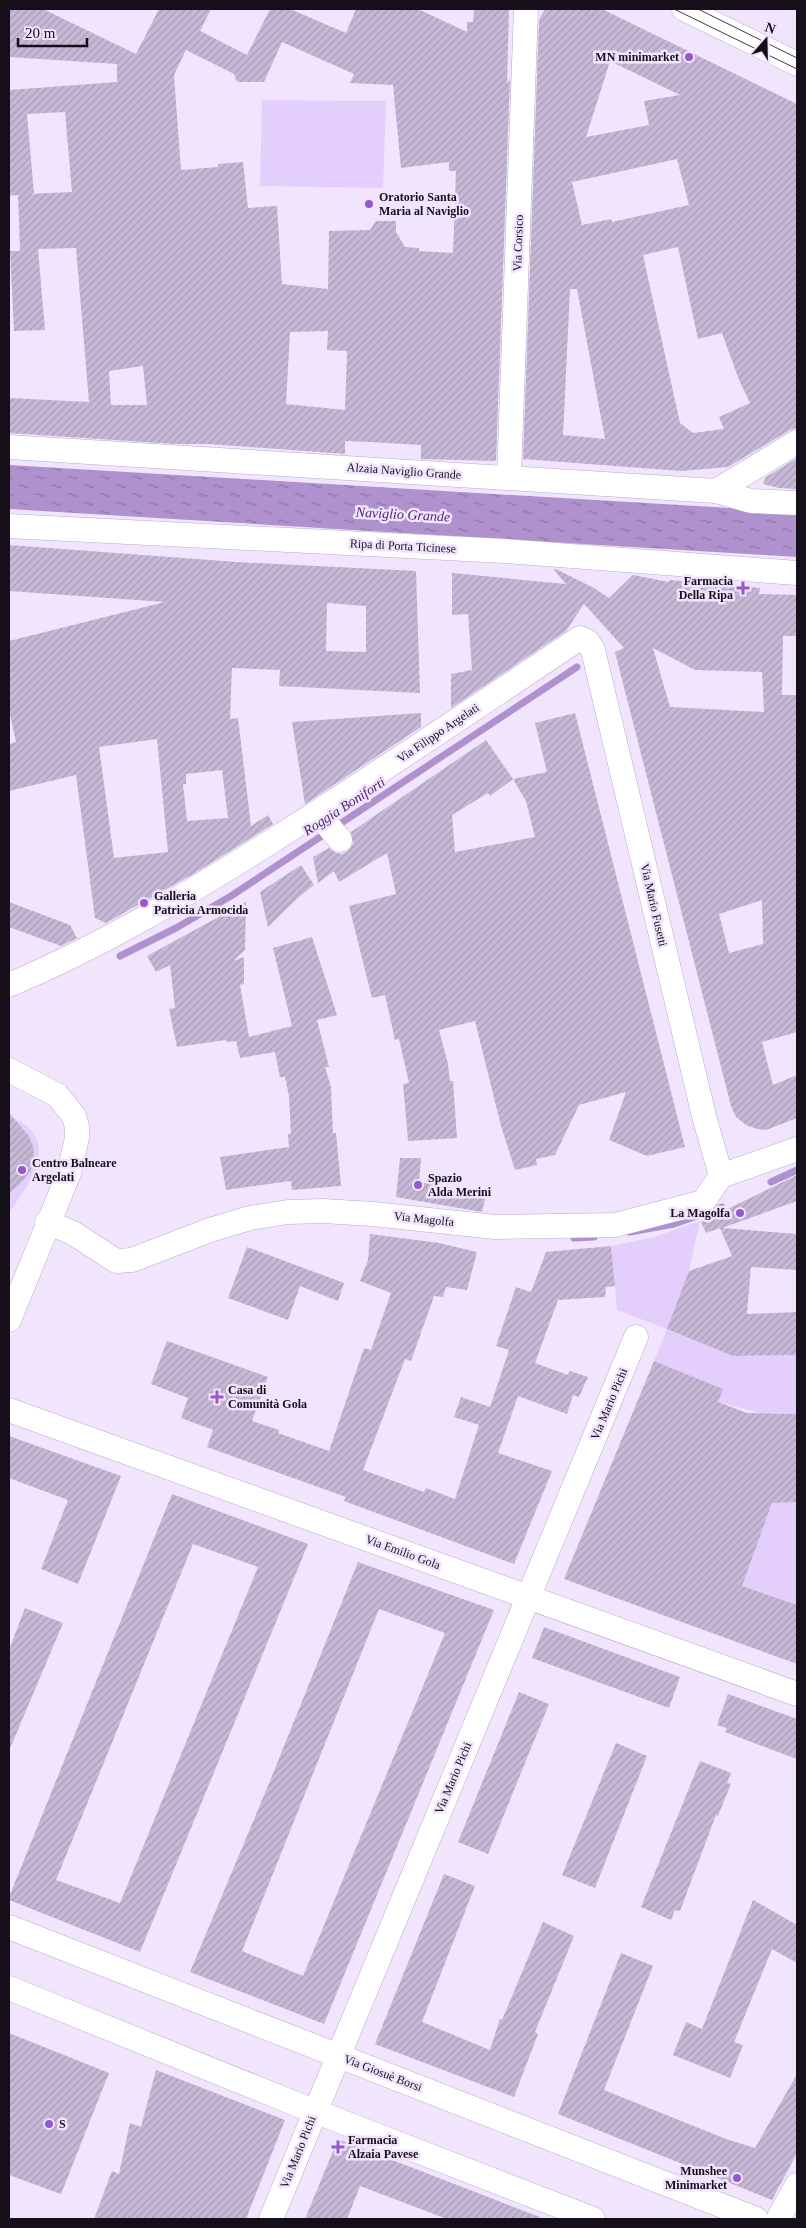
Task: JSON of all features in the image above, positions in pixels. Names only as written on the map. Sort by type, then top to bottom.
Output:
[{"type":"street","name":"Via Corsico","points":[[509,477],[526,9]]},
{"type":"street","points":[[684,9],[797,64]]},
{"type":"street","points":[[716,491],[797,442]]},
{"type":"street","name":"Alzaia Naviglio Grande","points":[[9,447],[716,491],[751,500],[797,503]]},
{"type":"street","name":"Ripa di Porta Ticinese","points":[[9,526],[505,551],[797,573]]},
{"type":"street","name":"Via Filippo Argelati","points":[[9,985],[89,949],[198,887],[300,824],[580,638]]},
{"type":"street","name":"Via Mario Fusetti","points":[[580,638],[587,641],[593,650],[704,1116],[721,1176]]},
{"type":"street","points":[[321,817],[340,840]]},
{"type":"street","points":[[9,1070],[57,1095],[74,1116],[77,1127],[77,1138],[69,1174],[47,1222],[9,1320]]},
{"type":"street","points":[[721,1176],[797,1149]]},
{"type":"street","name":"Via Magolfa","points":[[47,1222],[73,1233],[116,1261],[132,1260],[250,1218],[288,1212],[323,1211],[495,1227],[615,1224],[703,1202],[721,1176]]},
{"type":"street","name":"Via Mario Pichi","points":[[271,2219],[636,1338]]},
{"type":"street","name":"Via Emilio Gola","points":[[9,1410],[797,1694]]},
{"type":"street","name":"Via Giosuè Borsi","points":[[9,1927],[756,2219]]},
{"type":"street","points":[[9,1988],[315,2111],[593,2219]]},
{"type":"street","points":[[778,2219],[797,2185]]},
{"type":"shaded area","points":[[262,100],[386,101],[383,188],[260,186]]},
{"type":"shaded area","name":"Centro Balneare Argelati","points":[[9,1116],[26,1125],[35,1136],[39,1148],[38,1161],[33,1174],[9,1213]]},
{"type":"shaded area","points":[[700,1221],[689,1271],[668,1329],[733,1356],[797,1355],[797,1414],[760,1413],[718,1402],[722,1389],[654,1361],[667,1329],[617,1310],[611,1246],[654,1237]]},
{"type":"shaded area","points":[[797,1502],[797,1605],[742,1586],[772,1503]]},
{"type":"water","name":"Naviglio Grande","points":[[9,465],[797,512],[797,557],[9,509]]},
{"type":"building","points":[[9,9],[43,9],[136,54],[159,9],[211,9],[200,31],[247,55],[270,9],[290,9],[346,33],[356,9],[418,9],[467,32],[467,22],[473,22],[474,9],[509,9],[507,84],[510,78],[496,461],[421,459],[421,445],[370,442],[345,441],[345,454],[9,433],[9,398],[89,402],[76,248],[38,249],[45,330],[14,331],[10,251],[20,251],[18,195],[9,196],[9,90],[117,82],[117,64],[9,57]],"holes":[[[282,42],[354,74],[350,83],[393,85],[401,168],[449,162],[449,171],[456,171],[453,253],[419,251],[419,248],[405,247],[396,232],[396,221],[376,221],[370,230],[329,231],[328,289],[282,284],[277,206],[248,208],[243,162],[218,164],[218,167],[181,170],[174,75],[186,50],[234,74],[237,82],[264,82]],[[65,112],[72,192],[28,194],[34,193],[27,114]],[[328,331],[327,350],[347,351],[345,410],[286,404],[290,332]],[[143,366],[147,405],[111,405],[109,371]]]},
{"type":"building","points":[[545,9],[602,9],[797,104],[797,428],[790,430],[728,467],[681,471],[523,459],[539,20]],"holes":[[[610,61],[680,95],[644,101],[649,125],[586,137]],[[677,159],[689,205],[612,222],[611,219],[582,225],[572,182]],[[678,247],[698,339],[722,333],[739,380],[750,403],[719,417],[724,429],[693,433],[680,423],[643,255]],[[570,289],[577,289],[605,439],[563,435]]]},
{"type":"building","points":[[797,458],[797,489],[779,488],[763,484],[766,477]]},
{"type":"building","points":[[9,545],[237,562],[416,571],[420,693],[279,686],[280,670],[232,668],[230,719],[238,718],[251,826],[268,815],[273,824],[195,873],[106,923],[95,918],[76,775],[9,791],[9,744],[16,742],[9,710],[9,641],[165,602],[9,591]],"holes":[[[327,603],[366,606],[366,652],[326,651]],[[157,739],[168,852],[114,858],[99,747]],[[222,770],[228,818],[187,821],[183,784],[186,784],[186,774]]]},
{"type":"building","points":[[556,569],[594,588],[609,598],[633,575],[669,582],[670,580],[760,588],[759,594],[797,595],[797,636],[783,636],[782,695],[797,695],[797,1032],[762,1042],[773,1085],[797,1075],[797,1118],[766,1130],[757,1129],[746,1125],[736,1117],[731,1106],[615,652],[624,648],[584,604],[566,631],[451,708],[451,674],[472,670],[468,614],[452,615],[452,573],[566,584],[554,570]],"holes":[[[653,648],[695,670],[762,672],[764,712],[670,707]],[[762,900],[763,944],[729,953],[719,914]]]},
{"type":"building","points":[[421,713],[421,727],[305,804],[292,722]]},
{"type":"building","points":[[575,713],[685,1147],[647,1156],[609,1140],[626,1092],[579,1105],[555,1155],[536,1159],[537,1165],[515,1170],[501,1126],[475,1021],[439,1030],[448,1064],[450,1081],[453,1081],[457,1138],[408,1141],[403,1084],[409,1083],[399,1039],[395,1040],[385,995],[372,998],[349,906],[396,894],[387,853],[339,882],[334,871],[318,883],[313,857],[329,848],[336,853],[342,854],[348,851],[353,844],[351,832],[486,740],[513,779],[547,772],[535,723]],"holes":[[[513,779],[526,801],[535,837],[455,852],[452,815],[488,793],[490,796]]]},
{"type":"building","points":[[301,865],[314,885],[268,927],[260,892]]},
{"type":"building","points":[[9,902],[70,925],[77,938],[61,946],[9,927]]},
{"type":"building","points":[[246,902],[245,950],[233,961],[244,957],[244,984],[240,985],[249,1037],[292,1026],[273,948],[312,937],[337,1015],[317,1020],[329,1067],[325,1067],[331,1087],[333,1133],[336,1133],[341,1186],[292,1190],[291,1181],[226,1190],[220,1157],[289,1147],[288,1134],[291,1134],[289,1096],[285,1077],[280,1077],[275,1052],[240,1058],[236,1041],[227,1042],[226,1040],[177,1047],[169,1009],[175,1008],[170,965],[156,972],[147,956]]},
{"type":"building","name":"Centro Balneare Argelati","points":[[9,1113],[28,1135],[33,1146],[34,1157],[31,1169],[25,1179],[9,1194]]},
{"type":"building","name":"Spazio Alda Merini","points":[[400,1158],[421,1158],[419,1182],[486,1194],[482,1212],[396,1197]]},
{"type":"building","points":[[797,1175],[797,1201],[722,1228],[797,1234],[797,1270],[751,1267],[747,1314],[797,1312],[797,1355],[733,1356],[667,1329],[689,1271],[732,1256],[720,1228],[706,1233],[701,1222]]},
{"type":"building","points":[[370,1234],[439,1243],[477,1252],[467,1290],[446,1287],[443,1297],[434,1296],[411,1361],[405,1359],[363,1470],[424,1492],[426,1488],[455,1499],[479,1425],[454,1417],[461,1397],[490,1407],[509,1350],[496,1346],[516,1287],[531,1292],[546,1252],[611,1246],[615,1286],[606,1287],[605,1297],[558,1300],[535,1363],[568,1375],[570,1371],[588,1377],[579,1397],[573,1395],[567,1414],[518,1396],[498,1453],[552,1471],[514,1564],[344,1501],[346,1497],[207,1447],[213,1430],[181,1418],[188,1398],[151,1384],[167,1341],[268,1377],[252,1421],[279,1430],[278,1433],[329,1451],[364,1348],[371,1350],[391,1293],[360,1281],[368,1260]]},
{"type":"building","points":[[247,1247],[344,1283],[338,1301],[300,1286],[288,1320],[228,1298]]},
{"type":"building","points":[[654,1361],[723,1389],[718,1402],[747,1413],[797,1414],[797,1502],[772,1503],[742,1586],[797,1605],[797,1664],[564,1579]]},
{"type":"building","points":[[9,1436],[121,1476],[78,1584],[41,1569],[68,1500],[9,1478]]},
{"type":"building","points":[[172,1494],[308,1544],[140,1952],[9,1900]],"holes":[[[193,1544],[258,1567],[120,1903],[56,1880]]]},
{"type":"building","points":[[358,1562],[494,1610],[324,2024],[190,1972],[270,1781]],"holes":[[[379,1609],[445,1633],[303,1976],[242,1951]]]},
{"type":"building","points":[[25,1608],[63,1623],[9,1751],[9,1650]]},
{"type":"building","points":[[544,1627],[680,1677],[669,1708],[532,1658]]},
{"type":"building","points":[[519,1692],[549,1704],[488,1854],[458,1842]]},
{"type":"building","points":[[728,1694],[797,1719],[797,1759],[725,1732],[727,1728],[717,1725]]},
{"type":"building","points":[[616,1743],[647,1756],[595,1888],[562,1875]]},
{"type":"building","points":[[700,1761],[731,1773],[727,1783],[731,1784],[718,1816],[716,1815],[680,1911],[675,1910],[671,1920],[641,1907]]},
{"type":"building","points":[[444,1874],[475,1886],[422,2022],[490,2050],[500,2019],[502,2020],[543,1922],[574,1936],[535,2032],[538,2034],[514,2097],[375,2044]]},
{"type":"building","points":[[753,1900],[797,1925],[797,1963],[772,1949],[734,2042],[743,2045],[730,2078],[673,2055],[686,2022],[702,2029]]},
{"type":"building","points":[[621,1953],[653,1966],[604,2090],[726,2139],[755,2148],[797,2074],[797,2153],[772,2200],[558,2114]]},
{"type":"building","name":"S","points":[[9,2033],[109,2073],[61,2194],[9,2175]]},
{"type":"building","points":[[156,2070],[285,2120],[246,2219],[94,2219],[112,2171],[119,2174],[130,2123],[141,2127]]},
{"type":"building","points":[[338,2139],[540,2217],[539,2219],[447,2219],[360,2186],[347,2219],[305,2219]]},
{"type":"waterway","name":"Roggia Boniforti","points":[[120,956],[176,928],[231,896],[577,667]]},
{"type":"waterway","points":[[771,1182],[797,1170]]},
{"type":"waterway","points":[[717,1209],[722,1207]]},
{"type":"waterway","points":[[630,1232],[674,1224],[697,1216]]},
{"type":"waterway","points":[[574,1238],[594,1237]]},
{"type":"tram line","points":[[674,9],[797,69]]},
{"type":"tram line","points":[[698,9],[797,58]]},
{"type":"place","name":"MN minimarket","points":[[689,57]]},
{"type":"place","name":"Oratorio Santa Maria al Naviglio","points":[[369,204]]},
{"type":"place","name":"Farmacia Della Ripa","points":[[743,588]]},
{"type":"place","name":"Galleria Patricia Armocida","points":[[144,903]]},
{"type":"place","name":"Centro Balneare Argelati","points":[[22,1170]]},
{"type":"place","name":"Spazio Alda Merini","points":[[418,1185]]},
{"type":"place","name":"La Magolfa","points":[[740,1213]]},
{"type":"place","name":"Casa di Comunità Gola","points":[[217,1397]]},
{"type":"place","name":"S","points":[[49,2124]]},
{"type":"place","name":"Farmacia Alzaia Pavese","points":[[338,2147]]},
{"type":"place","name":"Munshee Minimarket","points":[[737,2178]]}]
